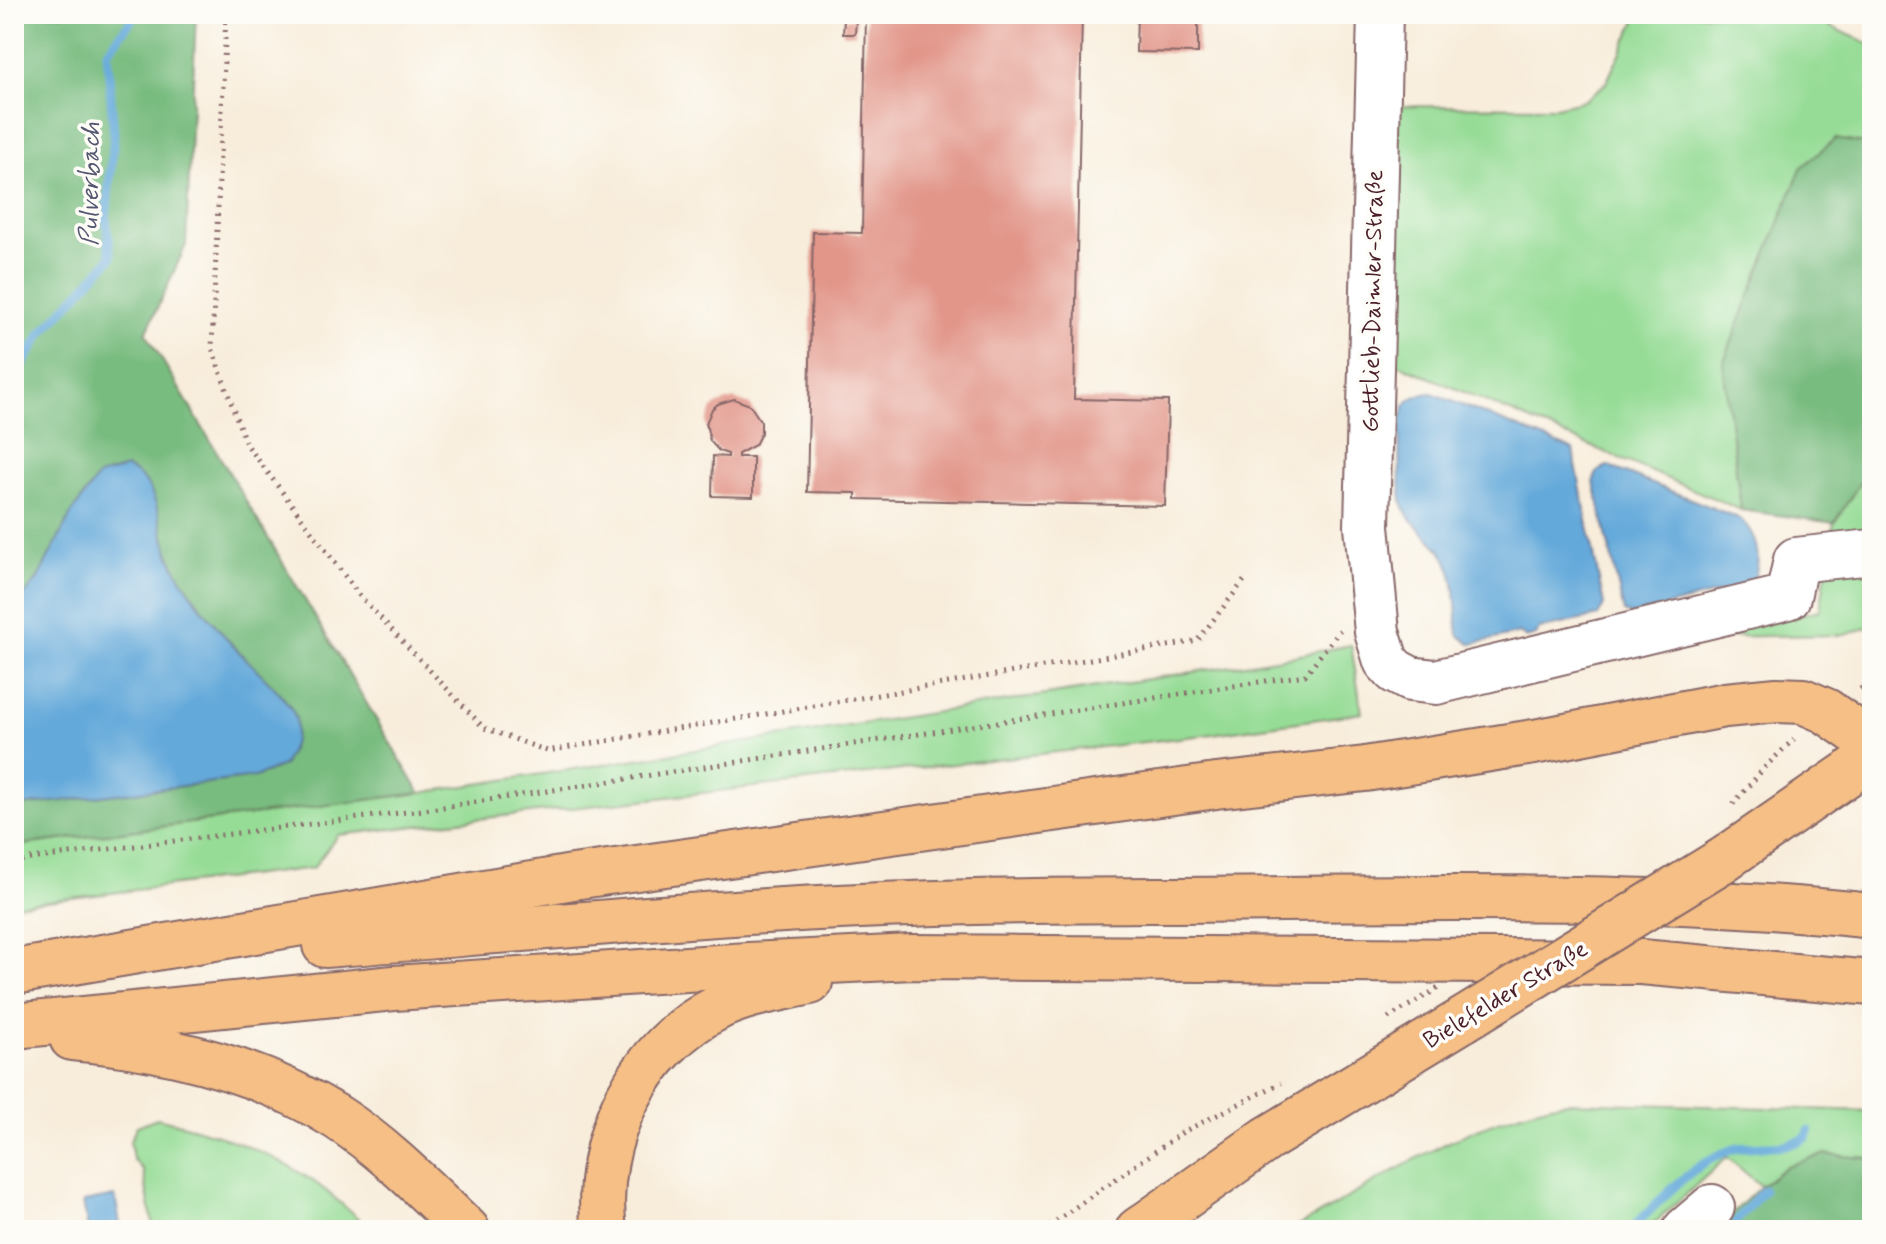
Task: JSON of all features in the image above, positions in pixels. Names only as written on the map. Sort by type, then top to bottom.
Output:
[{"type":"main road","points":[[24,971],[573,877],[1216,786],[1365,769],[1534,742],[1725,705],[1803,701],[1826,711],[1872,743]]},
{"type":"main road","name":"Bielefelder Straße","points":[[1138,1230],[1267,1139],[1723,860],[1872,757]]},
{"type":"main road","points":[[24,971],[696,915],[864,905],[1465,898],[1636,901],[1872,916]]},
{"type":"main road","points":[[604,1230],[601,1208],[604,1169],[614,1130],[628,1094],[671,1040],[695,1021],[751,995],[912,957]]},
{"type":"main road","points":[[14,1026],[394,988],[912,957],[1641,962],[1872,983]]},
{"type":"main road","points":[[14,1038],[62,1037],[119,1042],[188,1056],[256,1079],[338,1118],[398,1166],[467,1230]]},
{"type":"street","name":"Gottlieb-Daimler-Straße","points":[[1380,14],[1367,526],[1377,632],[1386,661],[1395,671],[1410,679],[1436,682],[1788,597],[1796,560],[1872,552]]},
{"type":"path","points":[[226,14],[212,348],[245,442],[359,595],[484,728],[547,751],[1197,641],[1246,578]]},
{"type":"path","points":[[14,861],[423,810],[1305,675],[1372,588]]},
{"type":"path","points":[[1723,811],[1736,802],[1765,767],[1804,730]]},
{"type":"path","points":[[1375,1026],[1388,1018]]},
{"type":"path","points":[[1043,1230],[1183,1132],[1286,1081]]},
{"type":"green space","points":[[14,14],[196,14],[186,245],[146,333],[420,793],[14,846]]},
{"type":"green space","points":[[1639,14],[1802,14],[1872,45],[1872,145],[1835,139],[1723,363],[1741,510],[1393,362],[1398,106],[1556,107],[1585,100],[1606,83]]},
{"type":"green space","points":[[1835,139],[1872,145],[1872,464],[1834,523],[1741,510],[1723,363],[1801,168]]},
{"type":"green space","points":[[1872,464],[1872,626],[1845,635],[1707,637],[1820,610],[1834,523]]},
{"type":"green space","points":[[1351,645],[1362,713],[1205,735],[338,835],[313,868],[14,905],[14,846],[420,793]]},
{"type":"green space","points":[[1566,1102],[1872,1111],[1872,1159],[1863,1157],[1787,1166],[1761,1186],[1727,1157],[1647,1230],[1292,1230],[1458,1137],[1529,1111]]},
{"type":"green space","points":[[157,1118],[218,1135],[277,1159],[321,1187],[371,1230],[154,1230],[143,1170],[133,1159],[130,1141],[137,1126]]},
{"type":"green space","points":[[1825,1154],[1872,1159],[1872,1230],[1824,1230],[1804,1224],[1801,1230],[1715,1230],[1787,1166]]},
{"type":"water","points":[[1432,393],[1573,450],[1604,605],[1598,616],[1539,629],[1536,635],[1526,638],[1520,633],[1472,644],[1458,635],[1450,568],[1441,551],[1410,518],[1401,490],[1402,414],[1410,400]]},
{"type":"water","points":[[1608,466],[1738,518],[1750,532],[1757,549],[1757,568],[1750,585],[1631,615],[1624,612],[1594,482],[1598,471]]},
{"type":"water","points":[[126,468],[138,474],[152,494],[170,556],[189,590],[229,641],[293,712],[296,733],[293,744],[283,766],[255,777],[14,807],[14,607],[37,580],[71,514],[98,476]]},
{"type":"water","points":[[115,1196],[121,1230],[88,1230],[83,1202]]},
{"type":"building","points":[[866,14],[1082,14],[1074,399],[1168,401],[1165,506],[856,499],[856,493],[807,492],[813,232],[862,233]]},
{"type":"building","points":[[1137,14],[1198,14],[1198,53],[1136,52]]},
{"type":"building","points":[[844,19],[856,19],[855,34],[843,34]]},
{"type":"building","points":[[734,399],[750,405],[761,422],[761,433],[755,445],[738,454],[738,457],[753,457],[753,497],[712,496],[713,456],[728,457],[728,454],[719,451],[710,441],[706,423],[712,409]]},
{"type":"waterway","name":"Pulverbach","points":[[14,379],[42,333],[111,258],[106,218],[114,134],[107,52],[136,14]]},
{"type":"waterway","points":[[1631,1229],[1691,1172],[1719,1155],[1743,1147],[1790,1144],[1807,1137],[1809,1131]]},
{"type":"waterway","points":[[1728,1230],[1764,1190]]}]
